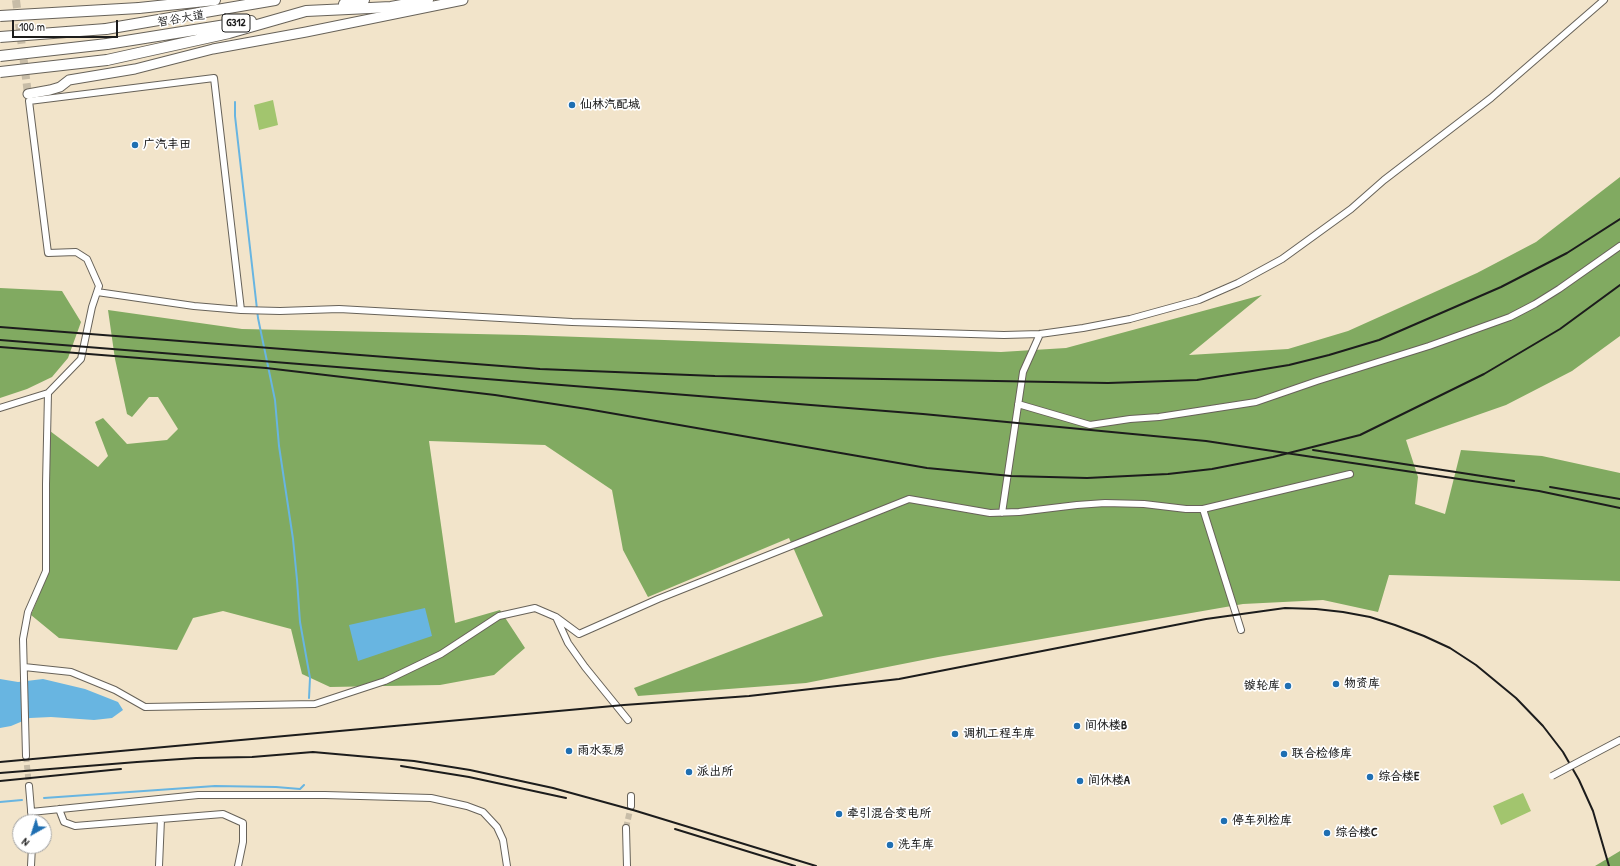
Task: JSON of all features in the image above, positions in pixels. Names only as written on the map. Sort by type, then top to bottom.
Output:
[{"type":"highway","points":[[0,16],[139,8],[215,0]]},
{"type":"highway","name":"智谷大道","points":[[0,37],[106,29],[275,0]]},
{"type":"highway","name":"智谷大道","points":[[0,56],[107,44],[364,0]]},
{"type":"highway","points":[[0,74],[107,60],[229,33],[306,11],[391,7],[428,0]]},
{"type":"main road","points":[[28,97],[60,86],[69,80],[136,69],[214,49],[463,0]]},
{"type":"street","points":[[97,292],[194,306],[241,310],[339,310],[572,322],[1004,335],[1040,334],[1130,319],[1199,300],[1238,283],[1282,259],[1351,209],[1384,180],[1491,98],[1604,0]]},
{"type":"street","points":[[0,408],[48,393],[81,359],[92,307],[99,286],[87,259],[76,252],[48,253],[28,97],[214,78],[241,310]]},
{"type":"street","points":[[1018,404],[1090,425],[1130,419],[1159,417],[1256,402],[1429,346],[1510,316],[1535,304],[1559,289],[1620,246]]},
{"type":"street","points":[[1002,513],[1023,372],[1040,334]]},
{"type":"street","points":[[26,756],[24,726],[23,639],[28,612],[46,571],[48,393]]},
{"type":"street","points":[[24,667],[71,672],[115,690],[145,707],[315,704],[385,681],[441,654],[499,616],[535,608],[556,617],[579,634],[658,599],[909,499],[990,513],[1019,512],[1105,503],[1144,504],[1186,509],[1203,509],[1302,484],[1350,474]]},
{"type":"street","points":[[1203,509],[1241,630]]},
{"type":"street","points":[[556,617],[568,643],[585,667],[628,720]]},
{"type":"street","points":[[1552,776],[1620,740]]},
{"type":"street","points":[[29,786],[31,812],[198,795],[431,798],[467,806],[483,812],[497,827],[503,840],[507,866]]},
{"type":"street","points":[[631,796],[631,806]]},
{"type":"street","points":[[59,809],[64,822],[75,826],[223,814],[243,823],[243,842],[238,866]]},
{"type":"street","points":[[158,866],[161,819]]},
{"type":"street","points":[[626,828],[627,866]]},
{"type":"street","points":[[31,866],[32,854]]},
{"type":"green space","points":[[273,100],[278,125],[259,130],[254,105]]},
{"type":"green space","points":[[1620,177],[1620,336],[1572,371],[1506,405],[1406,440],[1418,477],[1415,504],[1445,514],[1461,450],[1542,456],[1620,473],[1620,581],[1389,575],[1378,612],[1323,600],[1243,604],[938,657],[806,683],[638,696],[634,688],[823,616],[789,538],[648,597],[623,550],[612,490],[545,445],[429,441],[455,623],[500,610],[525,648],[494,675],[440,685],[330,687],[302,674],[291,629],[223,611],[193,618],[177,650],[59,638],[31,615],[49,571],[50,431],[98,467],[108,456],[95,422],[103,418],[127,444],[167,440],[178,429],[158,397],[149,397],[132,417],[127,414],[115,359],[108,310],[242,329],[524,335],[1001,352],[1066,348],[1262,295],[1189,355],[1288,349],[1348,331],[1477,273],[1536,242]]},
{"type":"green space","points":[[0,288],[62,291],[81,322],[68,358],[52,377],[27,389],[0,398]]},
{"type":"green space","points":[[1523,793],[1531,811],[1501,825],[1493,806]]},
{"type":"green space","points":[[1620,851],[1620,866],[1595,866]]},
{"type":"water","points":[[425,608],[432,636],[358,661],[349,625]]},
{"type":"water","points":[[0,679],[18,682],[43,679],[85,689],[118,702],[123,710],[112,718],[94,720],[51,717],[30,718],[11,726],[0,728]]},
{"type":"waterway","points":[[235,102],[235,116],[258,318],[275,400],[279,446],[293,539],[300,622],[310,678],[309,698]]},
{"type":"waterway","points":[[44,798],[215,786],[300,789],[304,785]]},
{"type":"waterway","points":[[0,802],[22,800]]},
{"type":"tunnel","points":[[16,0],[28,94]]},
{"type":"tunnel","points":[[26,756],[29,786]]},
{"type":"tunnel","points":[[626,828],[631,806]]},
{"type":"railway","points":[[0,327],[540,369],[715,376],[1108,383],[1197,380],[1289,365],[1379,340],[1501,287],[1567,253],[1620,219]]},
{"type":"railway","points":[[0,347],[266,368],[495,395],[587,409],[927,468],[1011,476],[1087,478],[1168,474],[1212,469],[1273,457],[1360,435],[1484,374],[1560,329],[1620,285]]},
{"type":"railway","points":[[0,340],[923,414],[1206,441],[1539,491],[1620,508]]},
{"type":"railway","points":[[1313,450],[1514,481]]},
{"type":"railway","points":[[1550,487],[1620,499]]},
{"type":"railway","points":[[0,762],[624,705],[749,696],[899,679],[1206,619],[1285,608],[1316,609],[1370,617],[1424,636],[1450,648],[1476,665],[1516,698],[1543,726],[1563,752],[1579,780],[1593,811],[1609,866]]},
{"type":"railway","points":[[0,773],[196,758],[252,757],[313,752],[414,761],[470,770],[553,788],[633,810],[816,866]]},
{"type":"railway","points":[[401,766],[469,777],[566,798]]},
{"type":"railway","points":[[0,781],[121,769]]},
{"type":"railway","points":[[675,829],[795,866]]},
{"type":"place","name":"仙林汽配城","points":[[572,105]]},
{"type":"place","name":"广汽丰田","points":[[135,145]]},
{"type":"place","name":"物资库","points":[[1336,684]]},
{"type":"place","name":"镟轮库","points":[[1288,686]]},
{"type":"place","name":"间休楼B","points":[[1077,726]]},
{"type":"place","name":"调机工程车库","points":[[955,734]]},
{"type":"place","name":"雨水泵房","points":[[569,751]]},
{"type":"place","name":"联合检修库","points":[[1284,754]]},
{"type":"place","name":"派出所","points":[[689,772]]},
{"type":"place","name":"综合楼E","points":[[1370,777]]},
{"type":"place","name":"间休楼A","points":[[1080,781]]},
{"type":"place","name":"牵引混合变电所","points":[[839,814]]},
{"type":"place","name":"停车列检库","points":[[1224,821]]},
{"type":"place","name":"综合楼C","points":[[1327,833]]},
{"type":"place","name":"洗车库","points":[[890,845]]}]
